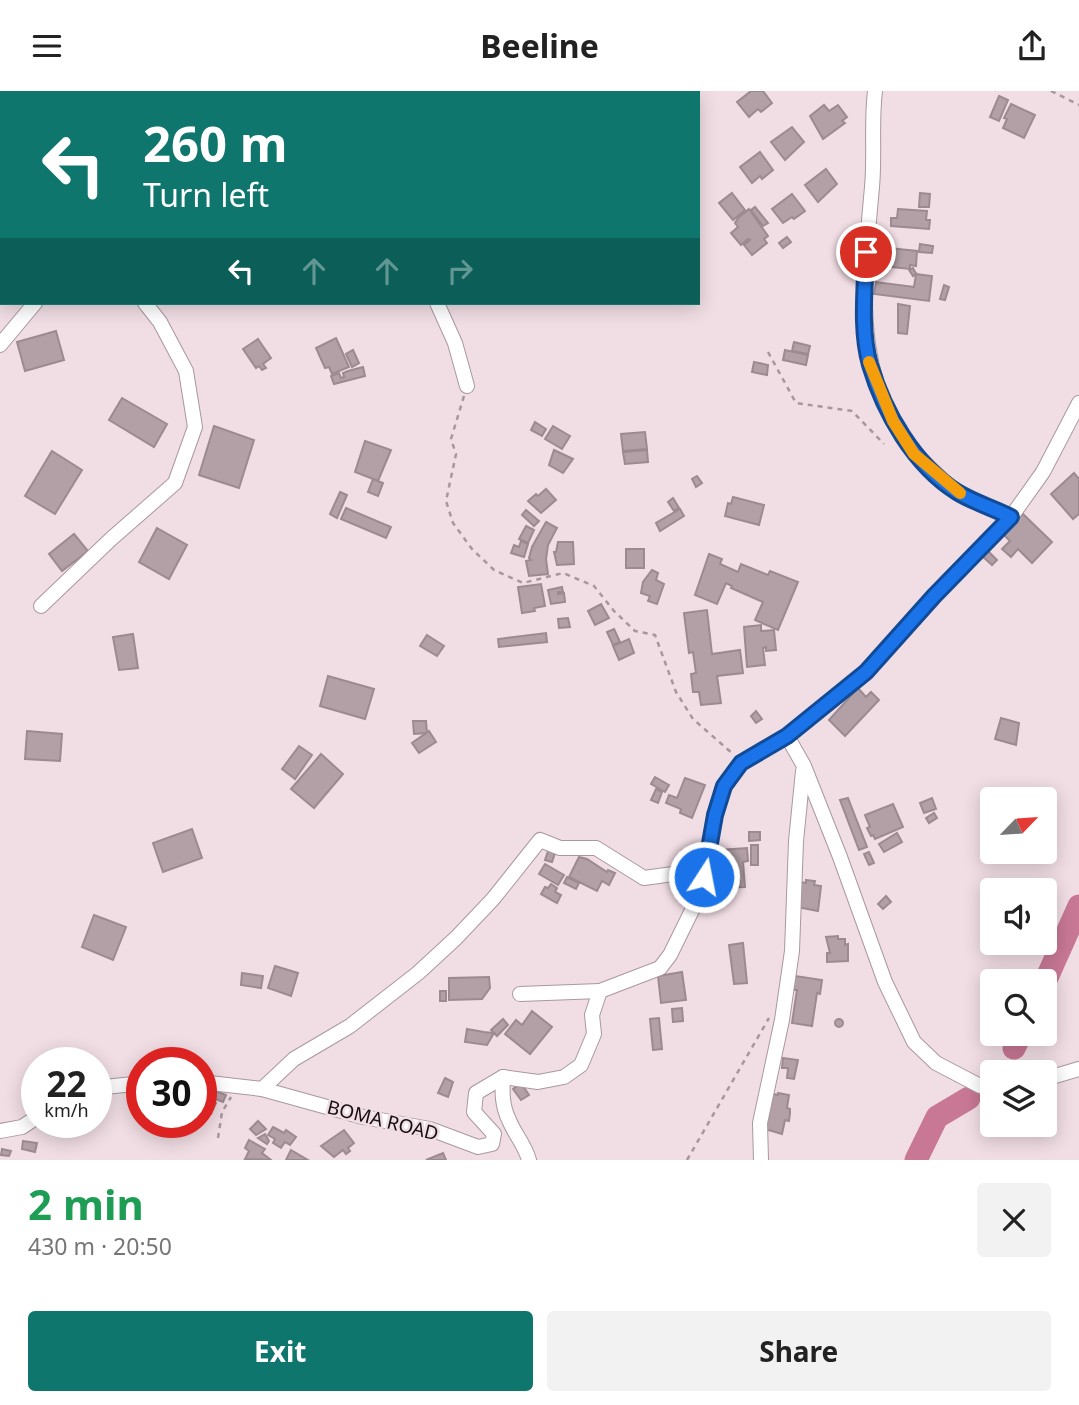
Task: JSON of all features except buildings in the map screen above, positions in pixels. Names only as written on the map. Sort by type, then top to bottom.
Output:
[{"type":"street","points":[[875,91],[872,110],[873,182],[866,252],[864,320],[870,364],[893,421],[914,454],[956,491],[1011,517]]},
{"type":"street","points":[[0,345],[33,305]]},
{"type":"street","points":[[41,606],[110,539],[175,483],[195,427],[186,371],[160,322],[147,305]]},
{"type":"street","points":[[438,305],[455,343],[467,386]]},
{"type":"street","points":[[520,993],[600,991],[660,968],[670,955],[701,892],[715,815],[724,786],[741,763],[787,736],[866,672],[934,596],[1011,517],[1043,472],[1079,403]]},
{"type":"street","points":[[787,736],[804,766],[885,982],[914,1042],[936,1063],[980,1086]]},
{"type":"street","points":[[761,1160],[760,1123],[782,1020],[792,951],[796,841],[804,766]]},
{"type":"street","points":[[262,1089],[294,1059],[350,1026],[418,973],[456,939],[493,899],[540,840],[560,848],[596,848],[644,879],[673,874],[707,862]]},
{"type":"street","points":[[529,1160],[525,1145],[509,1121],[502,1096],[503,1077],[538,1082],[564,1077],[581,1065],[594,1034],[592,1015],[600,991]]},
{"type":"street","points":[[1057,1075],[1079,1069]]},
{"type":"street","name":"BOMA ROAD","points":[[217,1083],[262,1089],[363,1117],[430,1129],[478,1147],[492,1144],[494,1134],[474,1112],[476,1093],[503,1077]]},
{"type":"street","points":[[0,1131],[21,1127]]},
{"type":"path","points":[[1051,91],[1079,105]]},
{"type":"path","points":[[768,352],[796,403],[852,411],[884,444]]},
{"type":"path","points":[[467,386],[451,439],[456,454],[446,501],[453,523],[472,549],[494,570],[523,583],[563,573],[594,586],[635,631],[655,635],[676,692],[693,719],[729,749],[741,763]]},
{"type":"path","points":[[687,1160],[769,1018]]},
{"type":"path","points":[[218,1138],[222,1112],[238,1085]]},
{"type":"waterway","points":[[1051,969],[1079,906]]},
{"type":"waterway","points":[[916,1160],[937,1117],[969,1098]]},
{"type":"slow traffic","points":[[869,362],[893,421],[914,454],[960,493]]},
{"type":"route","points":[[704,877],[715,815],[724,786],[741,763],[787,736],[866,672],[934,596],[1011,517],[956,491],[914,454],[893,421],[870,364],[864,320],[866,252]]}]
